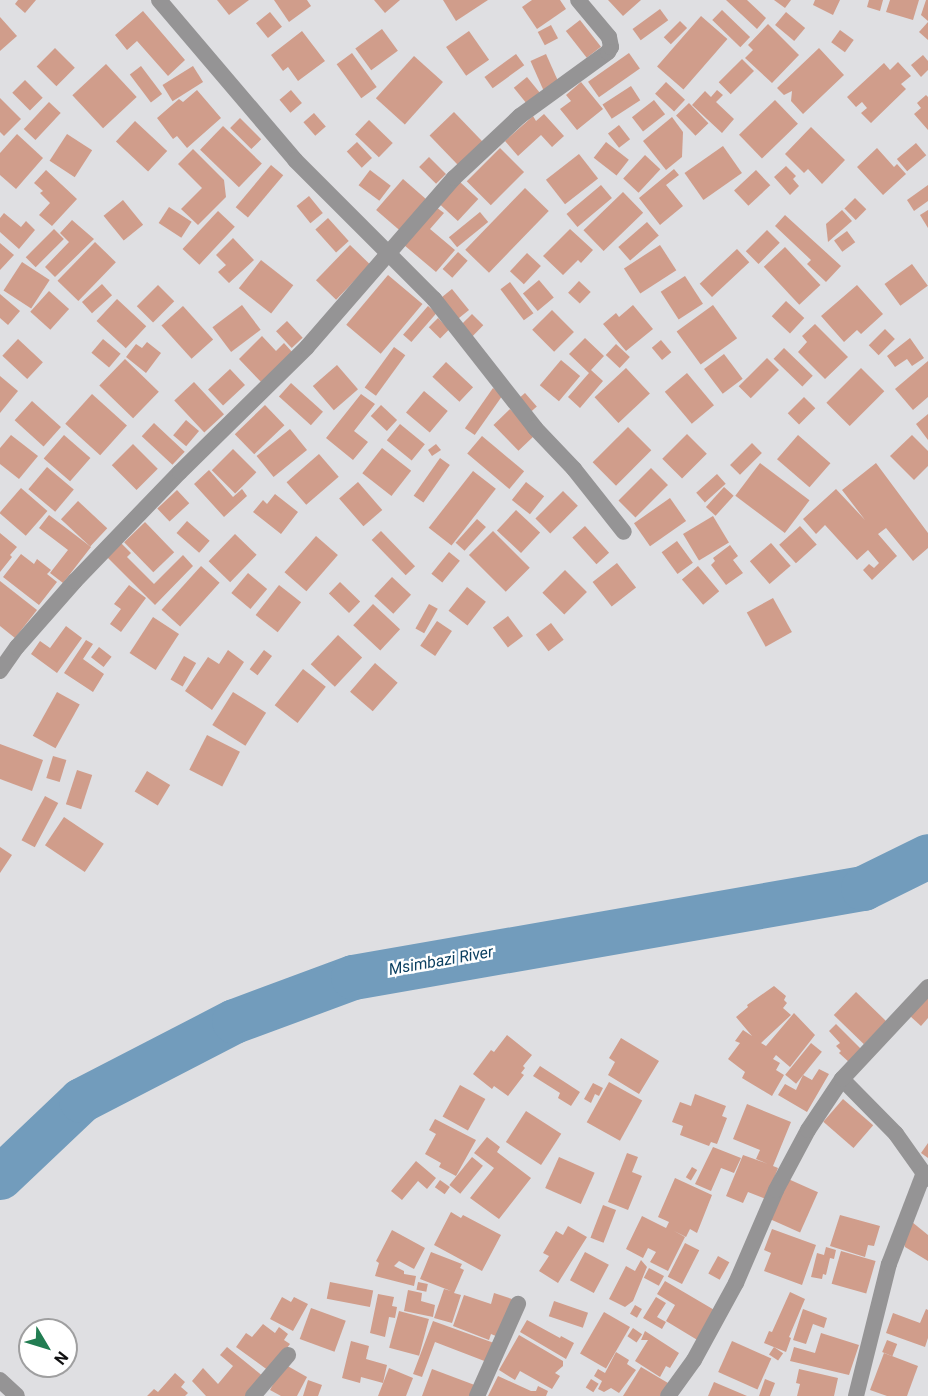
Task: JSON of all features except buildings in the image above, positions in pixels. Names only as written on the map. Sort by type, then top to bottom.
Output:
[{"type":"street","points":[[159,0],[295,160],[449,316],[535,428],[574,469],[624,532]]},
{"type":"street","points":[[0,671],[17,647],[75,581],[180,472],[307,347],[387,253],[495,137],[608,52],[611,42],[609,37],[578,0]]},
{"type":"street","points":[[668,1396],[710,1331],[736,1283],[776,1190],[808,1130],[842,1078],[928,987]]},
{"type":"street","points":[[842,1078],[897,1134],[926,1176],[889,1264],[856,1396]]},
{"type":"street","points":[[477,1396],[518,1304]]},
{"type":"street","points":[[253,1396],[288,1355]]},
{"type":"street","points":[[0,1380],[17,1396]]},
{"type":"waterway","name":"Msimbazi River","points":[[0,1177],[81,1100],[234,1021],[353,977],[863,888],[928,856]]}]
